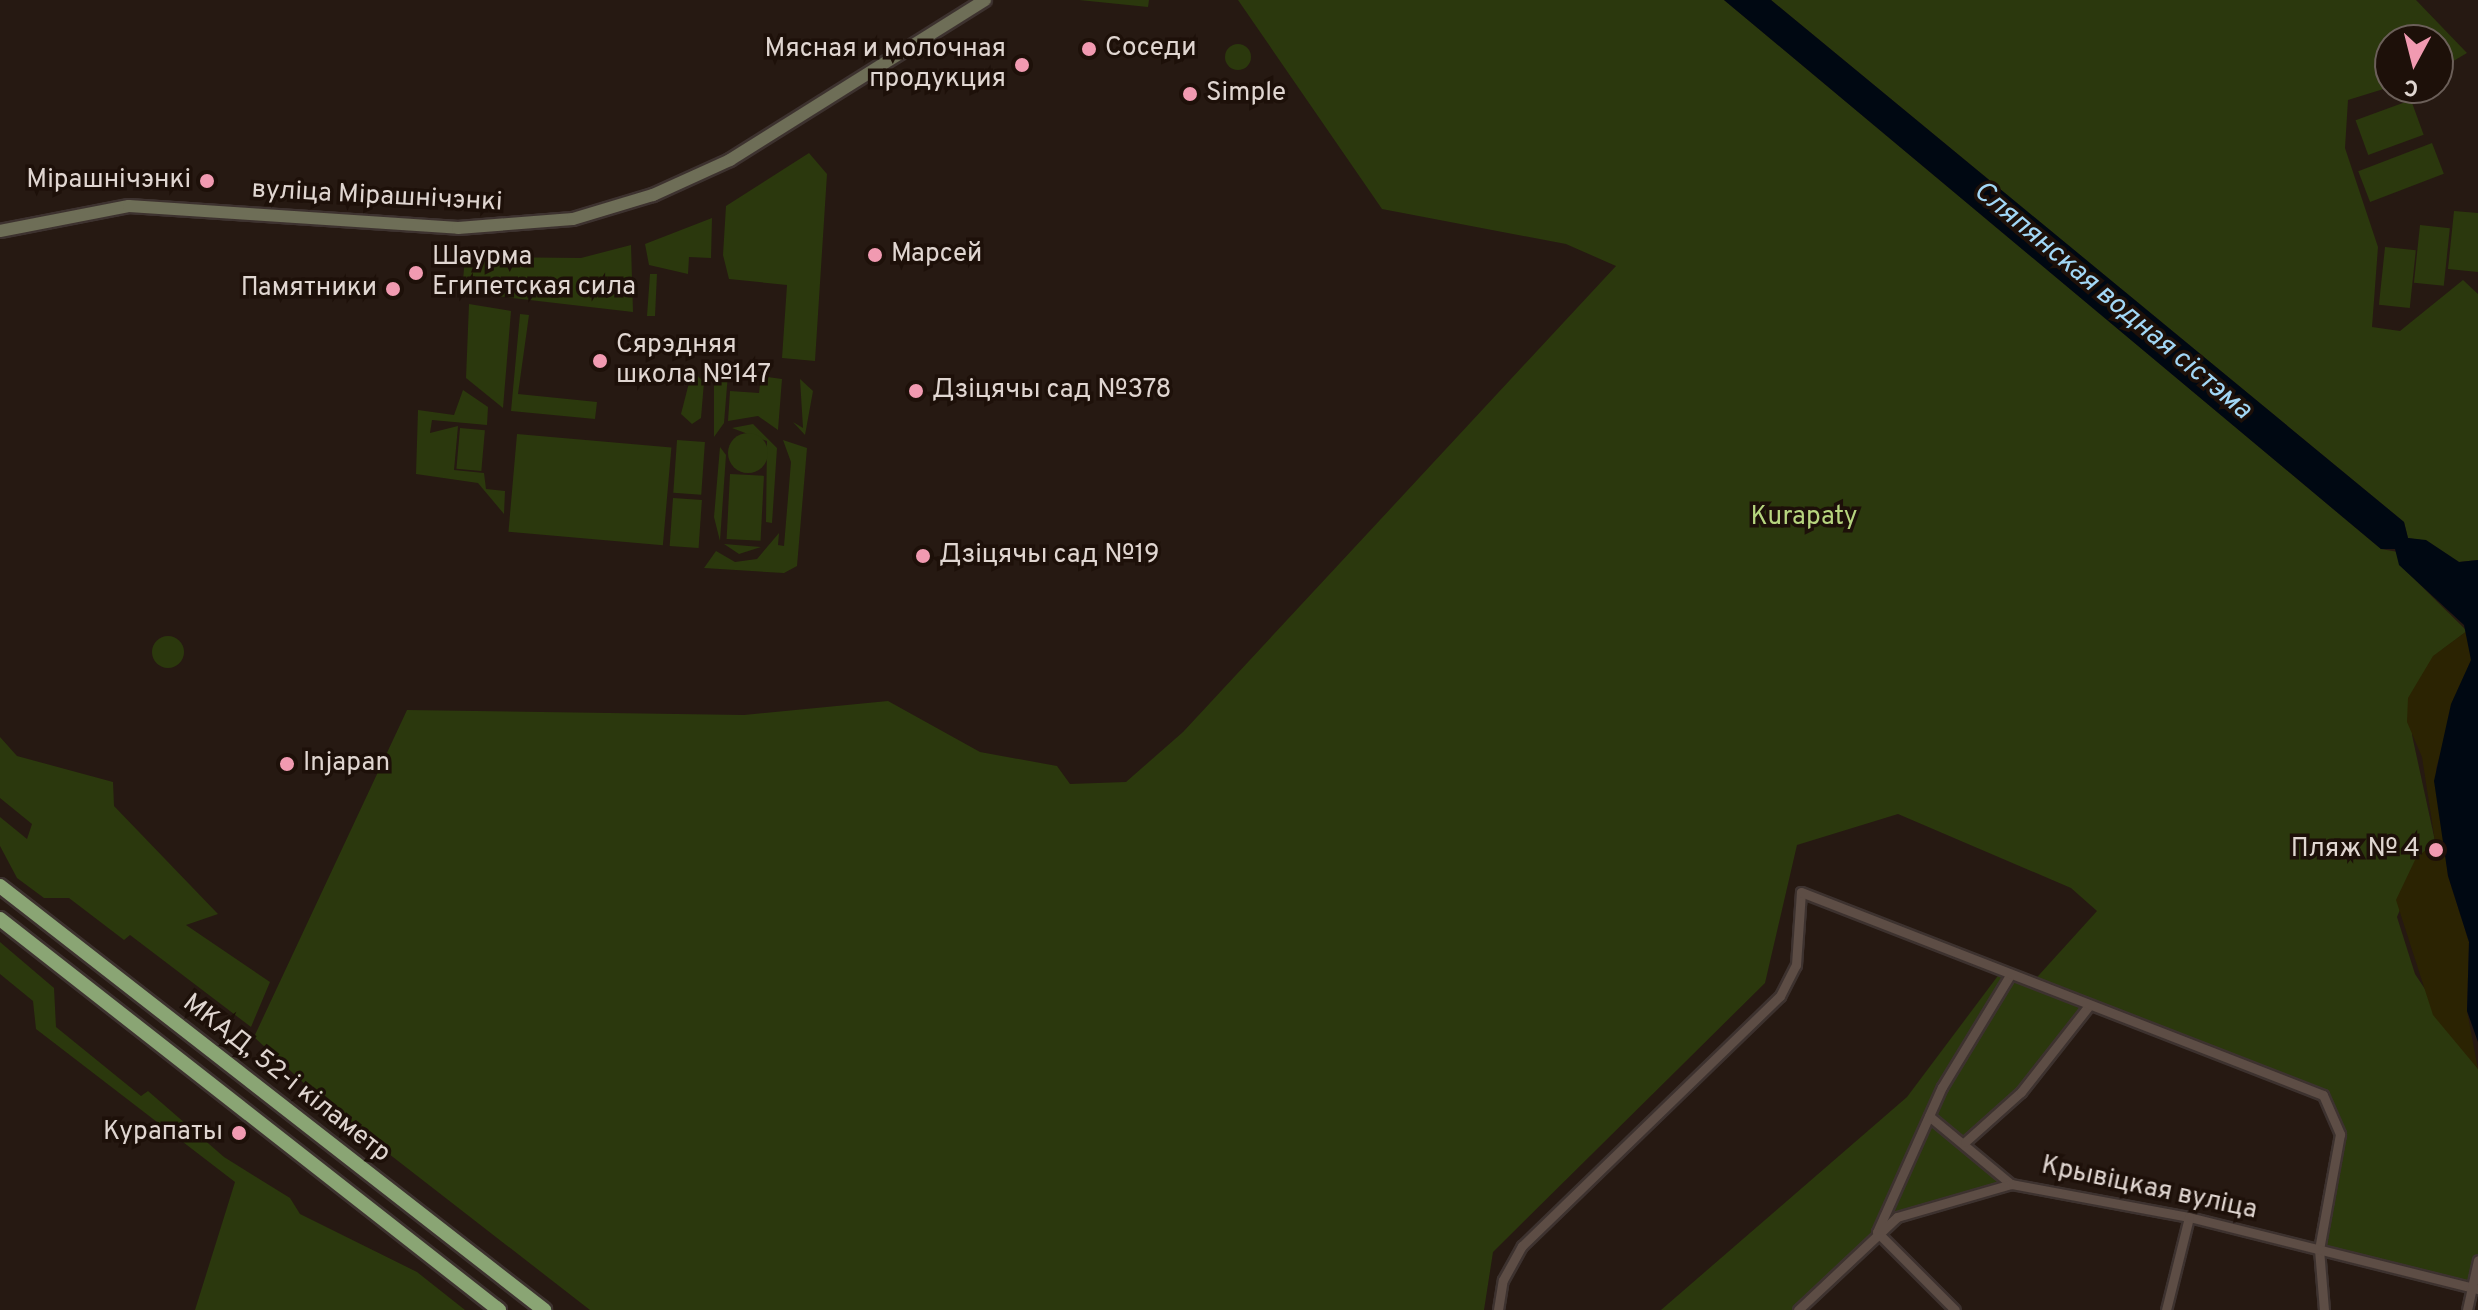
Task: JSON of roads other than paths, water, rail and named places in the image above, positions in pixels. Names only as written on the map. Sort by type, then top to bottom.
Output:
[{"type":"highway","name":"МКАД, 52-і кіламетр","points":[[0,886],[544,1310]]},
{"type":"highway","name":"МКАД, 52-і кіламетр","points":[[0,919],[499,1310]]},
{"type":"main road","name":"вуліца Мірашнічэнкі","points":[[0,231],[59,214],[129,206],[458,228],[573,219],[653,195],[730,160],[985,0]]},
{"type":"street","points":[[1498,1310],[1503,1280],[1522,1246],[1780,996],[1796,965],[1801,892],[2088,1007],[2308,1084],[2331,1103],[2340,1134],[2319,1249],[2324,1310]]},
{"type":"street","points":[[1955,1310],[1877,1232],[1929,1116],[2009,977]]},
{"type":"street","points":[[1965,1142],[2021,1092],[2088,1007]]},
{"type":"street","points":[[1929,1116],[1965,1142],[2011,1184]]},
{"type":"street","name":"Крывіцкая вуліца","points":[[1798,1310],[1877,1232],[1924,1206],[2011,1184],[2189,1217],[2474,1288]]},
{"type":"street","points":[[2166,1310],[2189,1217]]},
{"type":"street","points":[[2467,1310],[2478,1260]]},
{"type":"water","name":"Сляпянская водная сістэма","points":[[1724,0],[1771,0],[2404,522],[2408,538],[2426,540],[2459,562],[2478,560],[2478,1042],[2467,1011],[2469,942],[2448,876],[2434,781],[2451,704],[2471,660],[2464,625],[2399,565],[2395,549],[2381,549]]},
{"type":"place","name":"Соседи","points":[[1089,49]]},
{"type":"place","name":"Мясная и молочная продукция","points":[[1022,65]]},
{"type":"place","name":"Simple","points":[[1190,94]]},
{"type":"place","name":"Мірашнічэнкі","points":[[207,181]]},
{"type":"place","name":"Марсей","points":[[875,255]]},
{"type":"place","name":"Шаурма Египетская сила","points":[[416,273]]},
{"type":"place","name":"Памятники","points":[[393,289]]},
{"type":"place","name":"Сярэдняя школа №147","points":[[600,361]]},
{"type":"place","name":"Дзіцячы сад №378","points":[[916,391]]},
{"type":"place","name":"Дзіцячы сад №19","points":[[923,556]]},
{"type":"place","name":"Injapan","points":[[287,764]]},
{"type":"place","name":"Пляж № 4","points":[[2436,850]]},
{"type":"place","name":"Курапаты","points":[[239,1133]]},
{"type":"park label","name":"Kurapaty","points":[[1804,518]]}]
